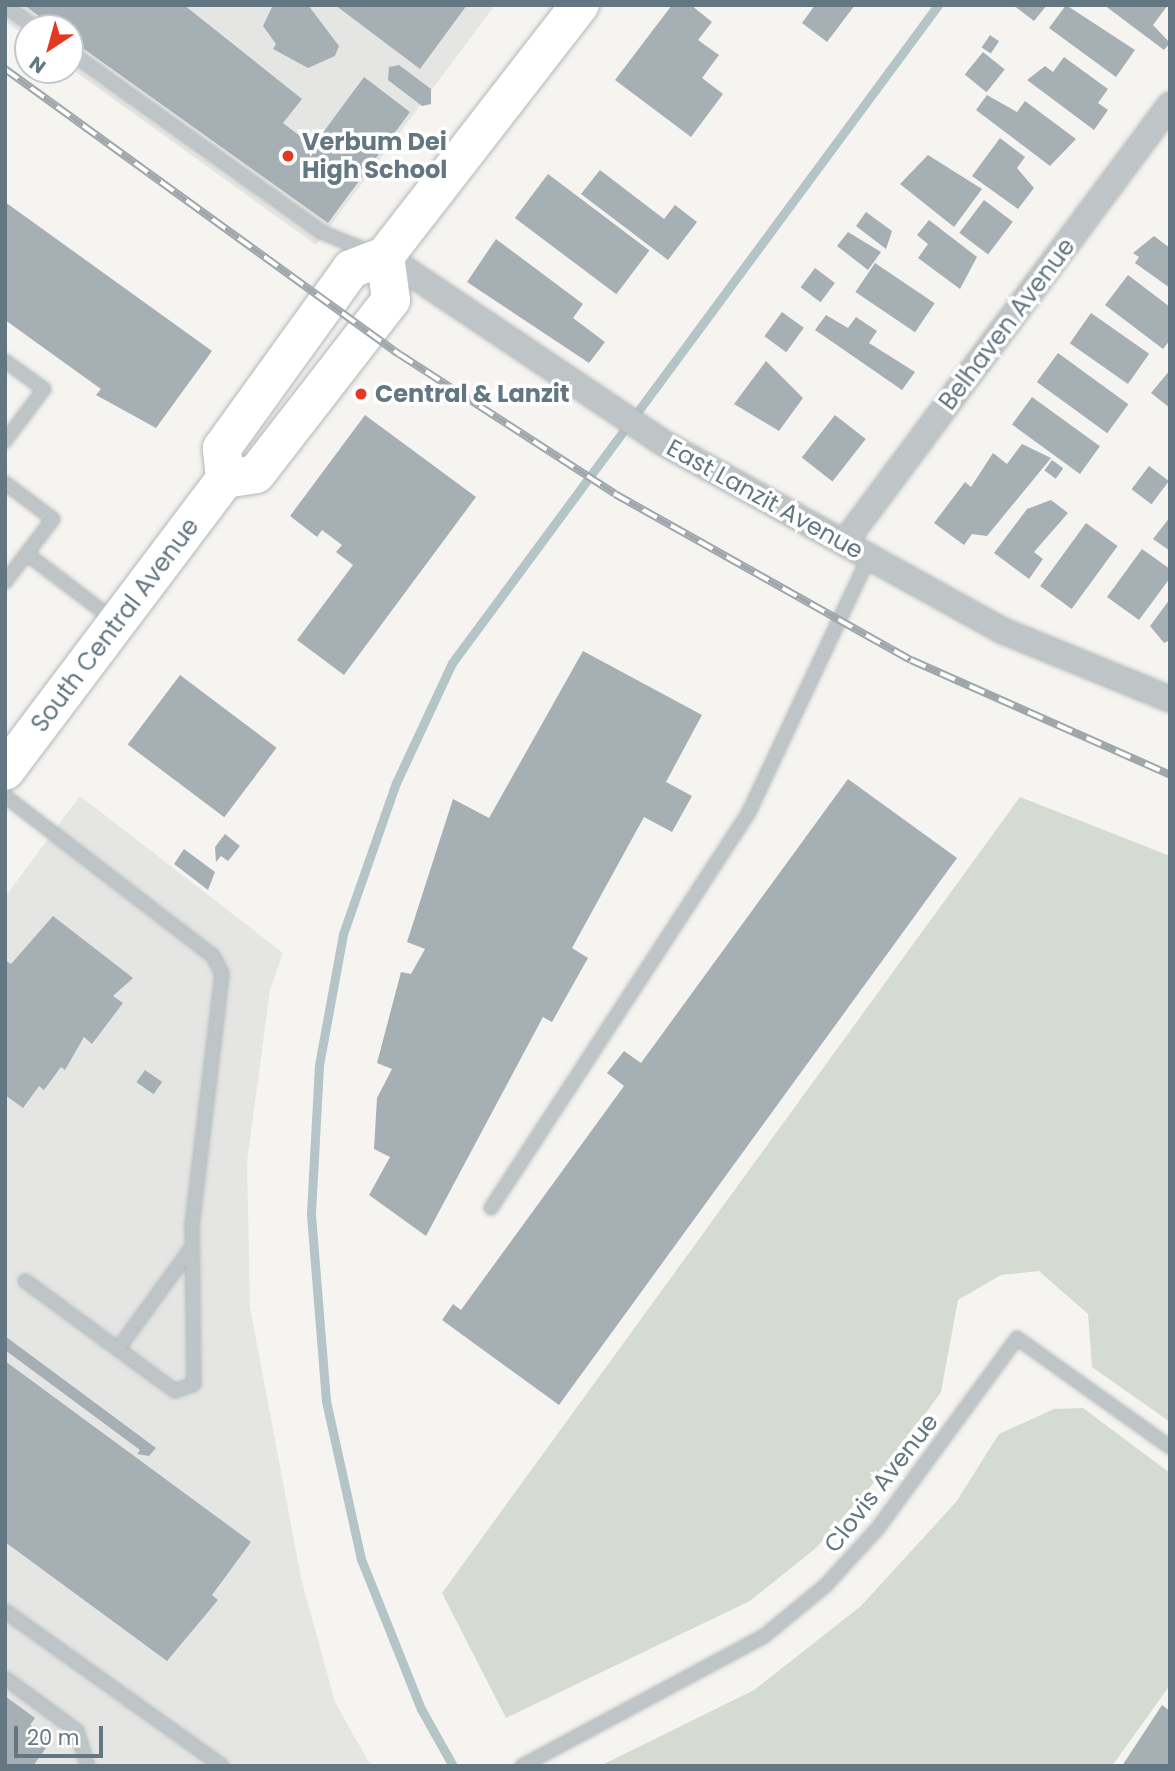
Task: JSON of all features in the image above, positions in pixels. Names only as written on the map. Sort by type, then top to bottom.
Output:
[{"type":"main road","points":[[385,256],[580,5]]},
{"type":"main road","name":"South Central Avenue","points":[[5,771],[225,479],[222,448],[328,300],[351,269],[385,256]]},
{"type":"street","name":"Belhaven Avenue","points":[[844,543],[1170,105]]},
{"type":"street","name":"East Lanzit Avenue","points":[[385,256],[598,402],[660,441],[1003,631],[1170,699]]},
{"type":"lane","points":[[84,62],[321,232],[385,256]]},
{"type":"lane","points":[[5,361],[44,389],[5,441]]},
{"type":"lane","points":[[5,483],[53,519],[27,554],[10,567],[5,582]]},
{"type":"lane","points":[[27,554],[117,623]]},
{"type":"lane","points":[[491,1208],[748,814],[869,557]]},
{"type":"lane","points":[[5,796],[213,956],[222,974],[192,1247],[194,1384],[175,1391],[25,1282]]},
{"type":"lane","points":[[118,1349],[192,1247]]},
{"type":"lane","name":"Clovis Avenue","points":[[522,1766],[730,1657],[826,1585],[878,1528],[1017,1338],[1170,1447]]},
{"type":"lane","points":[[5,1611],[222,1766]]},
{"type":"lane","points":[[5,1678],[77,1731],[88,1766]]},
{"type":"shaded area","name":"Verbum Dei High School","points":[[5,5],[495,5],[316,245],[84,78],[84,14],[14,14],[14,28],[5,21]]},
{"type":"shaded area","points":[[80,796],[283,953],[270,990],[247,1162],[250,1307],[301,1578],[335,1702],[371,1766],[5,1766],[5,897]]},
{"type":"shaded area","points":[[1020,797],[1170,856],[1170,1422],[1092,1367],[1088,1314],[1039,1271],[1001,1275],[958,1300],[941,1392],[880,1476],[816,1548],[750,1601],[506,1718],[442,1593]]},
{"type":"shaded area","points":[[1083,1408],[1170,1473],[1170,1685],[1112,1766],[600,1766],[754,1690],[861,1606],[956,1502],[999,1434],[1054,1409]]},
{"type":"building","points":[[24,5],[184,5],[302,99],[283,123],[313,146],[364,77],[410,112],[328,223],[84,49],[84,14],[36,14]]},
{"type":"building","points":[[273,5],[308,5],[339,46],[335,56],[308,68],[273,49],[276,44],[263,26]]},
{"type":"building","points":[[335,5],[467,5],[420,69]]},
{"type":"building","points":[[672,5],[691,5],[712,22],[698,40],[719,55],[702,78],[723,94],[691,137],[615,80]]},
{"type":"building","points":[[815,5],[855,5],[827,42],[802,23]]},
{"type":"building","points":[[1013,5],[1047,5],[1034,21]]},
{"type":"building","points":[[1066,5],[1135,50],[1116,77],[1049,28]]},
{"type":"building","points":[[1104,5],[1168,5],[1153,25],[1170,43],[1164,50]]},
{"type":"building","points":[[990,35],[999,41],[991,54],[982,47]]},
{"type":"building","points":[[983,52],[1005,70],[987,92],[965,75]]},
{"type":"building","points":[[1064,57],[1108,89],[1098,103],[1108,110],[1094,130],[1027,80],[1045,66],[1053,72]]},
{"type":"building","points":[[399,65],[431,89],[431,104],[422,106],[388,80],[389,67]]},
{"type":"building","points":[[987,95],[1017,112],[1025,101],[1076,139],[1050,166],[976,110]]},
{"type":"building","points":[[1000,138],[1025,157],[1017,168],[1034,188],[1018,209],[972,176]]},
{"type":"building","points":[[928,155],[982,189],[954,227],[900,184]]},
{"type":"building","points":[[600,170],[664,219],[675,205],[697,222],[668,260],[581,194]]},
{"type":"building","points":[[548,174],[649,250],[616,294],[515,218]]},
{"type":"building","points":[[984,200],[1013,222],[988,254],[959,233]]},
{"type":"building","points":[[5,202],[212,351],[156,428],[96,395],[101,389],[5,320]]},
{"type":"building","points":[[866,212],[892,231],[886,249],[856,226]]},
{"type":"building","points":[[929,220],[977,257],[960,289],[918,258],[928,244],[917,235]]},
{"type":"building","points":[[848,232],[881,252],[868,270],[837,246]]},
{"type":"building","points":[[1154,236],[1170,248],[1170,288],[1135,263],[1139,257],[1133,253]]},
{"type":"building","points":[[496,239],[583,304],[573,318],[605,342],[589,363],[467,282]]},
{"type":"building","points":[[875,263],[935,303],[915,332],[855,292]]},
{"type":"building","points":[[815,268],[835,283],[821,302],[801,287]]},
{"type":"building","points":[[1128,275],[1170,307],[1170,340],[1163,349],[1105,305]]},
{"type":"building","points":[[782,312],[804,328],[786,352],[764,336]]},
{"type":"building","points":[[1091,313],[1149,354],[1128,384],[1070,343]]},
{"type":"building","points":[[826,315],[848,328],[856,317],[877,331],[869,343],[915,372],[902,390],[815,330]]},
{"type":"building","points":[[1058,353],[1128,404],[1107,433],[1037,382]]},
{"type":"building","points":[[766,361],[803,398],[779,431],[734,404]]},
{"type":"building","points":[[1170,370],[1170,408],[1151,393]]},
{"type":"building","points":[[1032,397],[1100,446],[1080,474],[1012,425]]},
{"type":"building","points":[[365,415],[476,497],[344,675],[297,640],[353,565],[336,552],[342,545],[322,530],[317,537],[290,516]]},
{"type":"building","points":[[835,415],[866,439],[832,482],[802,458]]},
{"type":"building","points":[[1022,444],[1051,458],[987,536],[972,534],[964,545],[934,523],[965,482],[971,487],[993,453],[1007,464]]},
{"type":"building","points":[[1052,460],[1063,468],[1056,479],[1044,471]]},
{"type":"building","points":[[1149,466],[1169,481],[1152,504],[1132,489]]},
{"type":"building","points":[[1051,500],[1068,513],[1034,552],[1043,559],[1029,579],[994,553],[1027,509]]},
{"type":"building","points":[[1170,517],[1170,551],[1153,539]]},
{"type":"building","points":[[1086,523],[1118,546],[1072,609],[1040,586]]},
{"type":"building","points":[[1142,549],[1170,569],[1170,578],[1139,620],[1107,597]]},
{"type":"building","points":[[1170,599],[1170,640],[1164,643],[1150,626]]},
{"type":"building","points":[[583,651],[702,715],[666,782],[692,796],[672,832],[644,817],[572,948],[588,958],[552,1022],[543,1017],[426,1236],[369,1195],[390,1157],[374,1149],[377,1098],[392,1069],[377,1063],[401,972],[411,974],[425,949],[407,942],[453,799],[489,818]]},
{"type":"building","points":[[180,675],[277,748],[224,817],[128,744]]},
{"type":"building","points":[[848,779],[957,858],[559,1405],[442,1320],[453,1304],[461,1310],[624,1086],[607,1073],[624,1051],[641,1063]]},
{"type":"building","points":[[225,834],[240,846],[228,861],[221,856],[216,862],[215,847]]},
{"type":"building","points":[[184,849],[215,872],[208,890],[174,864]]},
{"type":"building","points":[[53,916],[133,978],[113,996],[123,1003],[92,1044],[84,1037],[65,1070],[61,1067],[44,1090],[39,1086],[23,1108],[5,1095],[5,960],[11,964]]},
{"type":"building","points":[[145,1070],[162,1082],[154,1094],[136,1082]]},
{"type":"building","points":[[5,1336],[156,1448],[149,1456],[137,1454],[140,1450],[5,1350]]},
{"type":"building","points":[[5,1361],[251,1542],[212,1595],[218,1600],[167,1661],[5,1542]]},
{"type":"building","points":[[5,1696],[35,1718],[30,1725],[51,1741],[33,1766],[5,1766]]},
{"type":"building","points":[[1162,1705],[1170,1711],[1170,1766],[1122,1766]]},
{"type":"waterway","points":[[453,1766],[421,1709],[361,1559],[326,1401],[311,1213],[319,1065],[343,934],[396,783],[452,663],[938,5]]},
{"type":"railway","points":[[5,69],[399,354],[615,494],[911,660],[1170,775]]},
{"type":"place","name":"Verbum Dei High School","points":[[288,156]]},
{"type":"place","name":"Central & Lanzit","points":[[361,394]]}]
